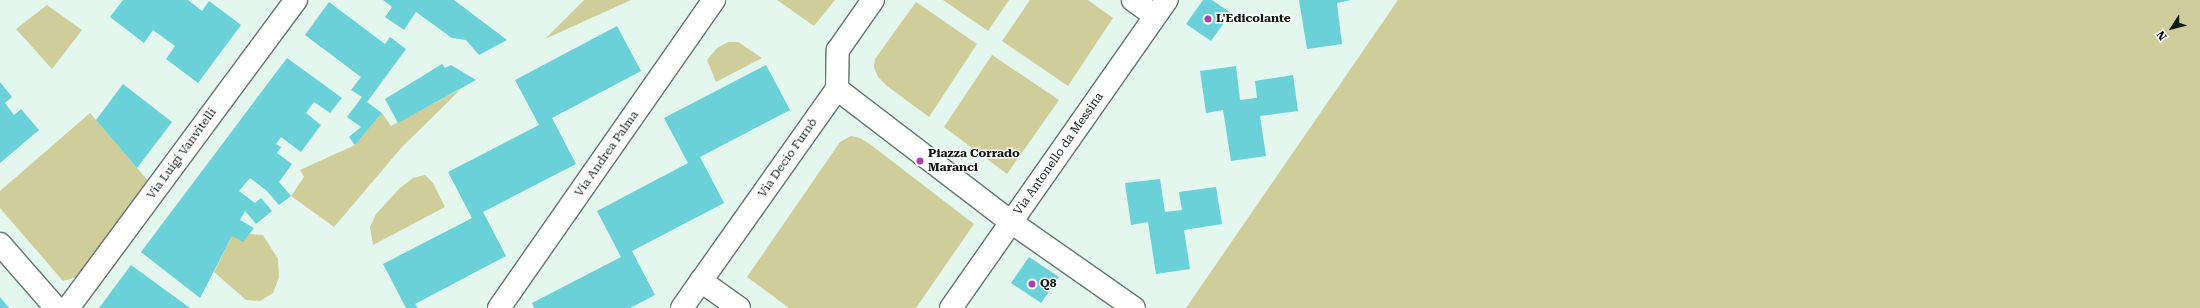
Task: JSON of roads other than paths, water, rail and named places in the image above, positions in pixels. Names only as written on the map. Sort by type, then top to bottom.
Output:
[{"type":"street","name":"Via Luigi Vanvitelli","points":[[68,308],[296,0]]},
{"type":"street","name":"Via Andrea Palma","points":[[499,308],[714,0]]},
{"type":"street","points":[[873,0],[838,50],[836,89],[1011,222],[1134,308]]},
{"type":"street","points":[[1133,0],[1161,8]]},
{"type":"street","name":"Via Antonello da Messina","points":[[951,308],[1161,8]]},
{"type":"street","name":"Via Decio Furnò","points":[[682,308],[836,89]]},
{"type":"street","points":[[0,244],[56,308]]},
{"type":"street","points":[[701,281],[739,308]]},
{"type":"place","name":"L'Edicolante","points":[[1208,19]]},
{"type":"place","name":"Piazza Corrado Maranci","points":[[920,161]]},
{"type":"place","name":"Q8","points":[[1032,284]]}]
